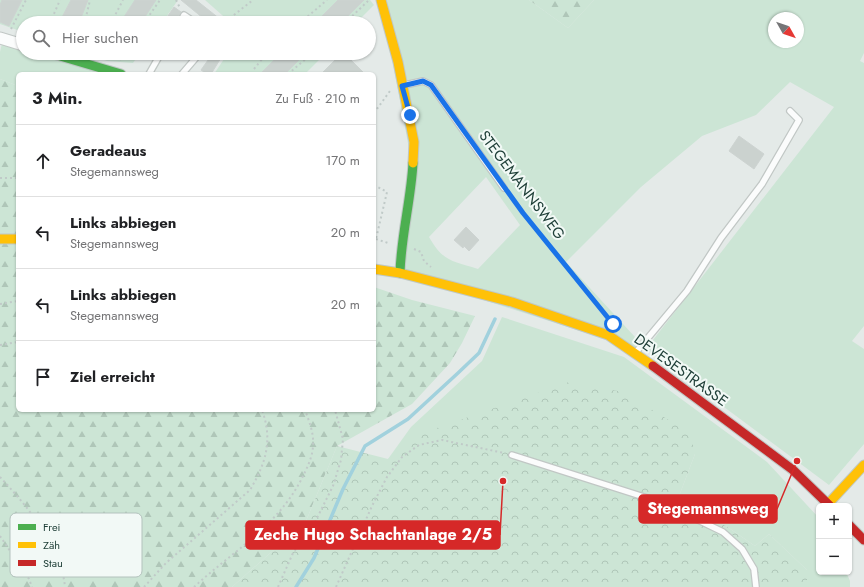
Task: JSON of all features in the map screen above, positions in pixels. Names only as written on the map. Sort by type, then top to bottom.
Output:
[{"type":"street","points":[[380,0],[398,62],[402,86],[410,115],[414,142],[411,192],[401,247],[400,273]]},
{"type":"street","points":[[3,39],[16,43]]},
{"type":"street","points":[[74,60],[114,72]]},
{"type":"street","points":[[0,239],[16,239]]},
{"type":"street","name":"DEVESESTRASSE","points":[[376,269],[400,273],[512,302],[608,335],[636,353],[793,470],[827,503]]},
{"type":"street","points":[[831,503],[864,464]]},
{"type":"street","points":[[852,528],[864,540]]},
{"type":"lane","points":[[150,72],[157,60]]},
{"type":"lane","points":[[184,72],[194,60]]},
{"type":"lane","name":"STEGEMANNSWEG","points":[[402,86],[423,81],[431,85],[504,188]]},
{"type":"lane","points":[[636,353],[687,291],[721,238],[762,184],[799,120],[790,111]]},
{"type":"lane","points":[[512,455],[663,503],[723,532],[742,549],[754,569],[756,587]]},
{"type":"path","points":[[17,16],[26,0]]},
{"type":"path","points":[[53,16],[60,0]]},
{"type":"path","points":[[86,16],[90,0]]},
{"type":"path","points":[[115,16],[123,0]]},
{"type":"path","points":[[149,16],[160,0]]},
{"type":"path","points":[[233,16],[253,0]]},
{"type":"path","points":[[308,16],[327,0]]},
{"type":"path","points":[[352,16],[369,0]]},
{"type":"path","points":[[3,39],[16,17]]},
{"type":"path","points":[[254,69],[261,60]]},
{"type":"path","points":[[290,72],[305,60]]},
{"type":"path","points":[[376,110],[390,91],[402,86]]},
{"type":"path","points":[[0,178],[16,178]]},
{"type":"path","points":[[376,186],[387,192],[376,240]]},
{"type":"path","name":"STEGEMANNSWEG","points":[[504,188],[613,324]]},
{"type":"path","points":[[0,304],[16,301]]},
{"type":"path","points":[[0,345],[16,342]]},
{"type":"path","points":[[144,587],[166,563],[250,490],[258,476],[268,442],[267,426],[263,412]]},
{"type":"path","points":[[194,587],[262,531],[293,495],[308,466],[314,447],[313,436],[306,412]]},
{"type":"path","points":[[278,587],[293,553],[315,522],[333,486],[341,460],[343,439],[336,412]]},
{"type":"path","points":[[336,587],[372,506],[387,477],[402,457],[419,445],[442,440],[512,455]]},
{"type":"path","points":[[0,477],[24,503],[31,513]]},
{"type":"path","points":[[0,536],[10,551]]},
{"type":"path","points":[[28,577],[32,587]]},
{"type":"path","points":[[64,577],[65,587]]},
{"type":"green space","points":[[0,0],[178,0],[167,16],[16,16],[16,30],[0,24]]},
{"type":"green space","points":[[205,0],[370,0],[374,5],[363,16],[223,16]]},
{"type":"green space","points":[[381,0],[529,0],[568,28],[594,0],[864,0],[864,53],[860,61],[864,63],[864,326],[852,341],[864,349],[864,444],[829,485],[646,349],[639,350],[400,273],[413,170]],"holes":[[[790,82],[834,107],[646,349],[566,262],[641,187],[702,136],[756,115]],[[486,177],[520,225],[478,269],[455,262],[444,256],[429,237]]]},
{"type":"green space","points":[[529,0],[594,0],[568,28]]},
{"type":"green space","points":[[3,39],[16,43],[16,60],[74,60],[114,72],[16,72],[16,85],[0,79],[0,52]]},
{"type":"green space","points":[[104,60],[135,60],[133,63]]},
{"type":"green space","points":[[223,60],[319,60],[307,72],[215,72]]},
{"type":"green space","points":[[0,79],[16,85],[16,412],[376,412],[376,288],[412,300],[475,316],[462,343],[450,363],[412,404],[337,446],[306,521],[232,587],[0,587]]},
{"type":"green space","points":[[502,317],[624,357],[767,462],[816,515],[816,575],[847,575],[850,581],[850,587],[807,587],[807,570],[769,534],[755,546],[726,526],[676,504],[695,454],[388,459],[411,427],[482,361]]},
{"type":"green space","points":[[569,382],[623,392],[690,433],[695,454],[676,504],[726,526],[755,546],[769,534],[807,570],[807,587],[232,587],[306,521],[337,446],[388,459],[420,434]]},
{"type":"building","points":[[2,0],[22,0],[9,26],[0,22],[0,5]]},
{"type":"building","points":[[71,0],[88,0],[82,16],[63,16]]},
{"type":"building","points":[[135,0],[156,0],[146,16],[125,16]]},
{"type":"building","points":[[181,0],[196,0],[216,16],[200,16]]},
{"type":"building","points":[[338,0],[364,0],[348,16],[322,16]]},
{"type":"building","points":[[174,7],[181,12],[179,16],[168,16]]},
{"type":"building","points":[[208,60],[220,60],[212,72],[204,72],[201,70]]},
{"type":"building","points":[[274,60],[299,60],[287,72],[262,72]]},
{"type":"building","points":[[335,60],[351,60],[363,72],[323,72]]},
{"type":"building","points":[[739,136],[764,154],[754,169],[729,151]]},
{"type":"building","points":[[466,227],[479,240],[469,251],[454,240]]},
{"type":"waterway","points":[[296,587],[314,558],[343,489],[365,446],[408,419],[479,353],[495,319]]},
{"type":"traffic: fast","points":[[74,60],[114,72]]},
{"type":"traffic: fast","points":[[400,273],[402,245],[413,163]]},
{"type":"traffic: slow","points":[[381,0],[398,62],[414,142],[413,163]]},
{"type":"traffic: slow","points":[[0,239],[16,239]]},
{"type":"traffic: slow","points":[[376,269],[400,273],[512,302],[608,335],[653,366]]},
{"type":"traffic: slow","points":[[829,503],[864,465]]},
{"type":"traffic: jam","points":[[653,366],[793,470],[827,503]]},
{"type":"traffic: jam","points":[[852,528],[864,540]]},
{"type":"place","name":"Stegemannsweg","points":[[797,461]]},
{"type":"place","name":"Zeche Hugo Schachtanlage 2/5","points":[[503,481]]},
{"type":"route","points":[[410,115],[402,86],[423,81],[431,85],[523,213],[613,324]]}]
